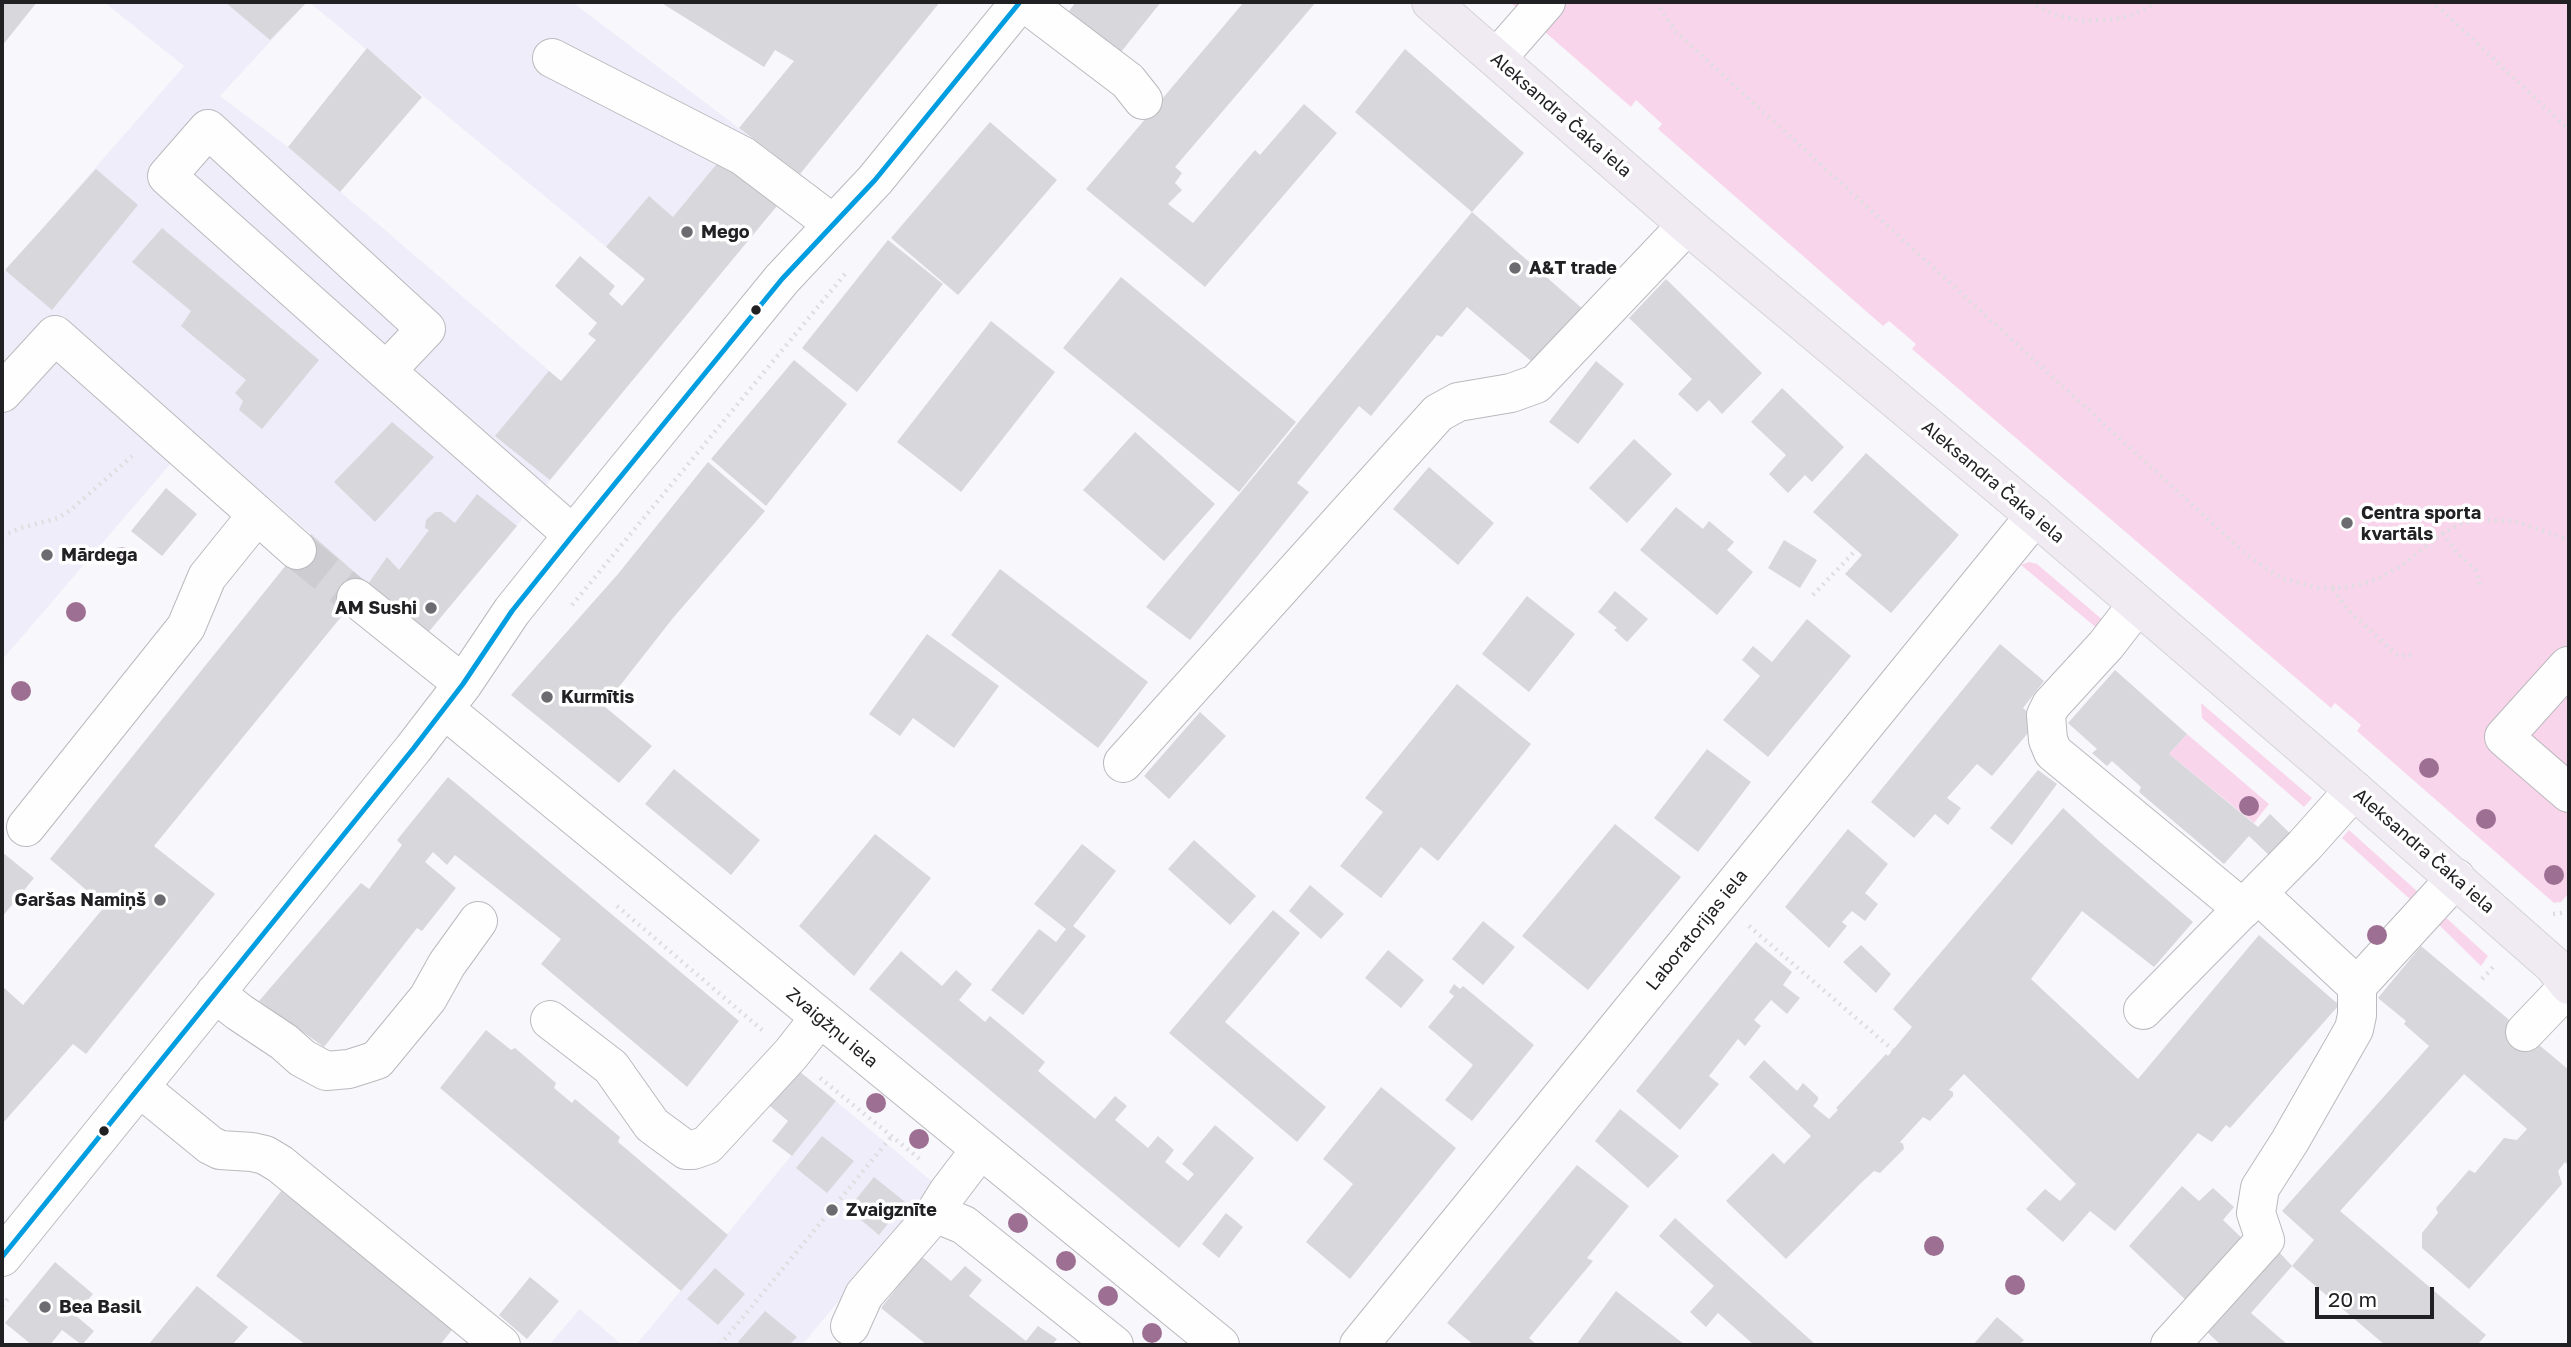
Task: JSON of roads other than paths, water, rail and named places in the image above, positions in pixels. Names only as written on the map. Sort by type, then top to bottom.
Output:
[{"type":"main road","name":"Aleksandra Čaka iela","points":[[1431,2],[1687,225],[2035,516],[2354,790],[2565,977]]},
{"type":"street","points":[[2,1257],[454,696],[512,611],[752,314],[875,180],[1022,2],[1128,81],[1143,100]]},
{"type":"street","points":[[1497,58],[1546,2]]},
{"type":"street","points":[[552,58],[743,156],[833,224]]},
{"type":"street","points":[[386,371],[426,329],[208,129],[167,176],[386,371],[573,535]]},
{"type":"street","points":[[1123,763],[1438,413],[1458,402],[1511,393],[1536,384],[1687,225]]},
{"type":"street","points":[[2,393],[55,335],[297,550]]},
{"type":"street","points":[[26,827],[186,627],[207,577],[257,515]]},
{"type":"street","name":"Laboratorijas iela","points":[[1359,1345],[2035,516]]},
{"type":"street","name":"Zvaigžņu iela","points":[[356,598],[454,696],[820,1017],[1220,1345]]},
{"type":"street","points":[[2137,605],[2051,705],[2046,715],[2048,740],[2053,752],[2251,901],[2357,986]]},
{"type":"street","points":[[2568,666],[2504,737],[2569,793]]},
{"type":"street","points":[[2143,1010],[2251,901],[2354,790]]},
{"type":"street","points":[[2170,1345],[2265,1240],[2256,1213],[2260,1188],[2354,1029],[2357,986],[2456,878]]},
{"type":"street","points":[[215,993],[302,1058],[327,1071],[349,1069],[377,1060],[428,998],[447,964],[478,921]]},
{"type":"street","points":[[2525,1031],[2565,977]]},
{"type":"street","points":[[550,1020],[611,1067],[652,1125],[686,1150],[693,1150],[707,1145],[791,1054],[820,1017]]},
{"type":"street","points":[[139,1087],[210,1145],[220,1150],[252,1152],[280,1164],[502,1345]]},
{"type":"street","points":[[850,1326],[864,1295],[935,1213],[980,1150]]},
{"type":"street","points":[[935,1213],[964,1225],[1114,1345]]},
{"type":"tunnel","points":[[297,550],[356,598]]},
{"type":"place","name":"Mego","points":[[687,232]]},
{"type":"place","name":"A&T trade","points":[[1515,268]]},
{"type":"place","name":"Centra sporta kvartāls","points":[[2347,523]]},
{"type":"place","name":"Mārdega","points":[[47,555]]},
{"type":"place","name":"AM Sushi","points":[[431,608]]},
{"type":"place","name":"Kurmītis","points":[[547,697]]},
{"type":"place","name":"Garšas Namiņš","points":[[160,900]]},
{"type":"place","name":"Zvaigznīte","points":[[832,1210]]},
{"type":"place","name":"Bea Basil","points":[[45,1307]]}]
